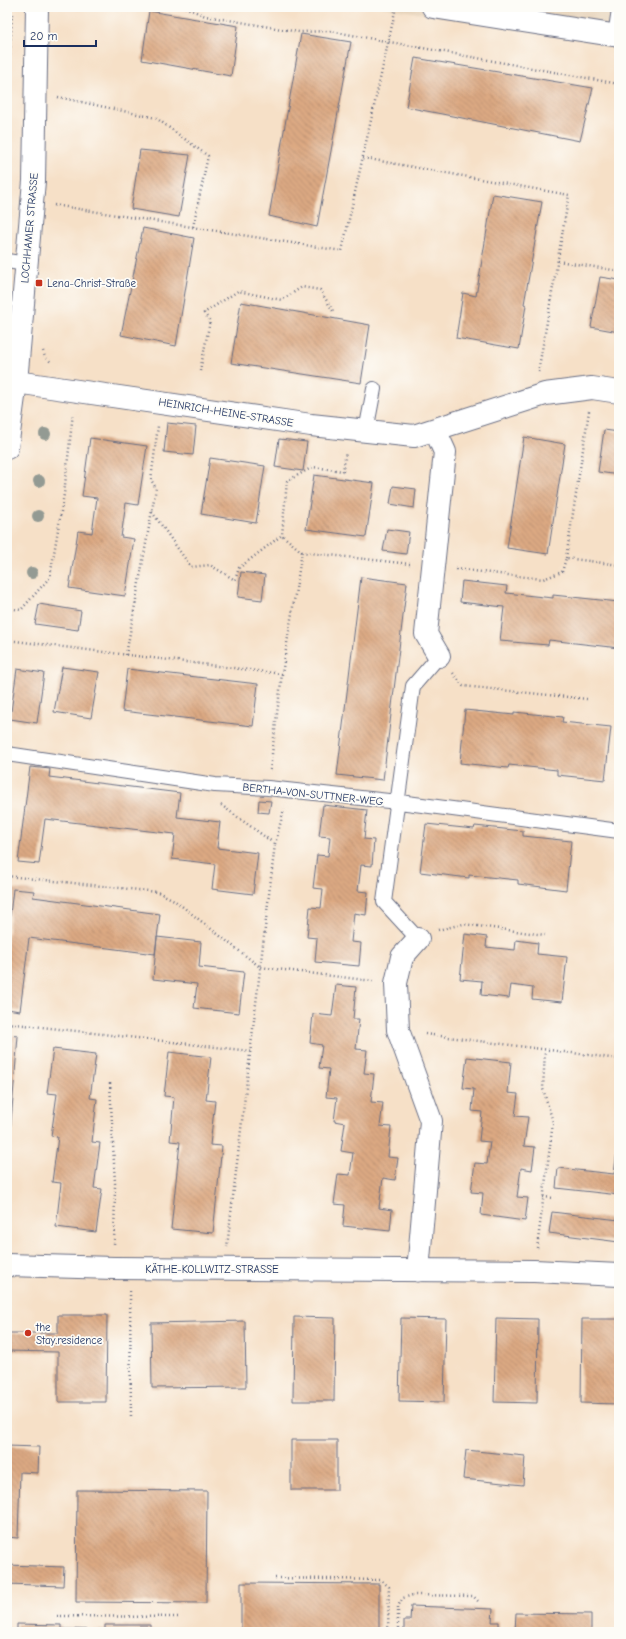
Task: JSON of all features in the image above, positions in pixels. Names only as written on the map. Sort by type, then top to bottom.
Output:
[{"type":"street","name":"LOCHHAMER STRASSE","points":[[7,448],[16,382],[16,263],[32,202],[37,92],[37,7]]},
{"type":"street","points":[[433,7],[496,12],[617,36]]},
{"type":"street","name":"HEINRICH-HEINE-STRASSE","points":[[16,382],[75,389],[358,430],[414,436],[545,394],[592,388],[619,392]]},
{"type":"street","points":[[435,430],[445,452],[426,634],[439,656]]},
{"type":"street","points":[[418,939],[402,957],[396,983],[398,1030],[431,1121],[418,1271]]},
{"type":"street","name":"KÄTHE-KOLLWITZ-STRASSE","points":[[7,1266],[534,1271],[619,1275]]},
{"type":"lane","points":[[617,36],[619,9]]},
{"type":"lane","points":[[358,430],[374,389]]},
{"type":"lane","points":[[418,939],[384,902],[413,686],[439,656]]},
{"type":"lane","name":"BERTHA-VON-SUTTNER-WEG","points":[[7,754],[215,785],[268,788],[397,802],[619,831]]},
{"type":"path","points":[[185,7],[212,17],[299,32],[330,31],[619,84]]},
{"type":"path","points":[[32,202],[342,251],[396,7]]},
{"type":"path","points":[[7,115],[12,10]]},
{"type":"path","points":[[37,92],[156,118],[208,156],[193,227]]},
{"type":"path","points":[[363,158],[569,195],[537,374]]},
{"type":"path","points":[[558,261],[619,271]]},
{"type":"path","points":[[200,371],[210,321],[204,313],[238,291],[282,300],[302,287],[320,290],[333,311]]},
{"type":"path","points":[[282,535],[302,552],[544,579],[562,572],[566,558],[592,388]]},
{"type":"path","points":[[7,608],[21,610],[50,577],[64,494],[75,389]]},
{"type":"path","points":[[126,655],[156,488],[151,480],[161,402]]},
{"type":"path","points":[[152,512],[191,567],[210,565],[235,580],[239,568],[282,535],[287,481],[314,467],[343,471],[358,430]]},
{"type":"path","points":[[268,788],[282,674],[302,552]]},
{"type":"path","points":[[566,558],[619,565]]},
{"type":"path","points":[[7,640],[282,674]]},
{"type":"path","points":[[439,656],[463,686],[587,699]]},
{"type":"path","points":[[215,785],[222,807],[275,844]]},
{"type":"path","points":[[224,1269],[275,844],[289,791]]},
{"type":"path","points":[[7,876],[158,892],[174,900],[260,967],[396,983]]},
{"type":"path","points":[[418,939],[439,930],[463,924],[545,935]]},
{"type":"path","points":[[7,1023],[250,1051]]},
{"type":"path","points":[[398,1030],[545,1051],[619,1059]]},
{"type":"path","points":[[534,1271],[553,1122],[543,1089],[545,1051]]},
{"type":"path","points":[[110,1083],[115,1183],[122,1268],[131,1419]]},
{"type":"path","points":[[543,1197],[555,1198]]},
{"type":"path","points":[[275,1578],[381,1580],[389,1587],[388,1632]]},
{"type":"path","points":[[398,1632],[398,1606],[403,1598],[413,1595],[473,1596],[478,1601]]},
{"type":"path","points":[[57,1616],[178,1617]]},
{"type":"shaded area","points":[[380,7],[619,7],[619,44]]},
{"type":"building","points":[[149,11],[238,26],[231,76],[142,60]]},
{"type":"building","points":[[301,34],[351,42],[317,227],[269,216]]},
{"type":"building","points":[[415,58],[593,88],[580,141],[406,107]]},
{"type":"building","points":[[140,150],[190,155],[179,217],[131,209]]},
{"type":"building","points":[[493,194],[542,202],[524,304],[526,305],[519,349],[456,338],[463,293],[476,296]]},
{"type":"building","points":[[143,228],[194,238],[176,346],[121,335]]},
{"type":"building","points":[[600,277],[619,280],[619,332],[591,327]]},
{"type":"building","points":[[241,302],[370,325],[361,383],[231,363]]},
{"type":"building","points":[[167,423],[196,426],[193,455],[164,452]]},
{"type":"building","points":[[604,430],[619,432],[619,475],[598,472]]},
{"type":"building","points":[[524,437],[565,444],[548,554],[507,548]]},
{"type":"building","points":[[90,438],[147,446],[138,505],[126,503],[121,537],[134,539],[125,596],[69,588],[78,531],[92,533],[97,498],[82,496]]},
{"type":"building","points":[[279,439],[307,442],[303,471],[275,467]]},
{"type":"building","points":[[210,458],[265,466],[256,523],[201,514]]},
{"type":"building","points":[[314,475],[374,483],[366,537],[306,529]]},
{"type":"building","points":[[393,486],[416,489],[414,508],[390,504]]},
{"type":"building","points":[[387,529],[409,532],[406,554],[383,551]]},
{"type":"building","points":[[241,572],[265,575],[262,600],[238,597]]},
{"type":"building","points":[[361,577],[407,583],[383,780],[337,775]]},
{"type":"building","points":[[462,581],[507,586],[506,593],[553,598],[553,595],[619,602],[619,648],[549,640],[548,645],[500,641],[504,607],[460,602]]},
{"type":"building","points":[[39,604],[81,611],[78,630],[35,624]]},
{"type":"building","points":[[62,667],[99,672],[91,718],[54,712]]},
{"type":"building","points":[[17,669],[44,673],[37,723],[10,719]]},
{"type":"building","points":[[127,669],[258,684],[253,726],[122,711]]},
{"type":"building","points":[[465,710],[514,715],[514,712],[563,717],[562,722],[611,727],[605,780],[557,775],[557,770],[509,765],[508,768],[460,763]]},
{"type":"building","points":[[30,767],[50,769],[49,777],[180,793],[177,817],[220,822],[217,848],[258,853],[253,894],[212,889],[215,864],[172,859],[175,834],[45,819],[39,864],[18,862]]},
{"type":"building","points":[[259,800],[271,801],[269,813],[258,812]]},
{"type":"building","points":[[323,805],[367,810],[364,839],[374,840],[372,866],[361,865],[358,891],[368,892],[366,915],[354,913],[351,942],[361,943],[359,966],[315,962],[317,938],[307,937],[310,907],[321,908],[323,889],[313,888],[317,855],[328,856],[330,837],[319,836]]},
{"type":"building","points":[[426,824],[474,829],[475,826],[523,831],[523,836],[571,841],[566,890],[518,884],[518,880],[469,875],[469,878],[420,872]]},
{"type":"building","points":[[13,889],[34,891],[33,897],[160,914],[155,954],[29,938],[20,1011],[7,1009],[7,941]]},
{"type":"building","points":[[465,934],[487,937],[486,947],[515,950],[516,940],[538,943],[537,954],[567,957],[562,1002],[532,999],[533,988],[511,985],[509,998],[481,995],[482,981],[460,979]]},
{"type":"building","points":[[157,937],[201,942],[199,967],[244,972],[239,1013],[194,1008],[197,984],[153,979]]},
{"type":"building","points":[[336,985],[356,987],[353,1019],[359,1019],[356,1049],[367,1050],[364,1073],[374,1074],[371,1102],[383,1103],[380,1126],[391,1127],[388,1157],[398,1158],[395,1180],[383,1178],[379,1208],[392,1210],[390,1231],[343,1226],[345,1205],[334,1204],[338,1174],[350,1175],[353,1153],[341,1151],[345,1123],[334,1121],[337,1098],[326,1097],[329,1069],[319,1068],[322,1045],[310,1043],[313,1014],[332,1016]]},
{"type":"building","points":[[7,1035],[18,1036],[8,1158],[7,1158]]},
{"type":"building","points":[[53,1049],[96,1054],[90,1098],[97,1099],[92,1142],[100,1143],[94,1188],[102,1189],[96,1232],[56,1227],[61,1183],[52,1182],[58,1137],[51,1136],[57,1094],[47,1093]]},
{"type":"building","points":[[169,1052],[211,1057],[206,1100],[215,1101],[210,1145],[222,1146],[213,1233],[171,1229],[180,1142],[170,1141],[174,1097],[164,1096]]},
{"type":"building","points":[[467,1057],[511,1062],[508,1093],[518,1094],[515,1116],[528,1117],[524,1146],[535,1147],[532,1170],[521,1168],[517,1197],[528,1198],[525,1221],[481,1215],[483,1193],[471,1192],[475,1163],[487,1164],[490,1142],[479,1141],[482,1112],[472,1111],[474,1089],[463,1088]]},
{"type":"building","points":[[618,1143],[619,1195],[556,1188],[558,1168],[614,1174]]},
{"type":"building","points":[[552,1212],[619,1220],[619,1242],[549,1233]]},
{"type":"building","points":[[58,1315],[107,1315],[106,1402],[58,1402],[58,1352],[7,1351],[7,1333],[58,1333]]},
{"type":"building","points":[[294,1317],[335,1318],[334,1401],[293,1401]]},
{"type":"building","points":[[401,1318],[446,1319],[444,1402],[399,1401]]},
{"type":"building","points":[[496,1318],[538,1319],[537,1403],[494,1402]]},
{"type":"building","points":[[582,1319],[619,1319],[619,1404],[581,1403]]},
{"type":"building","points":[[245,1321],[246,1387],[152,1388],[151,1323]]},
{"type":"building","points":[[291,1440],[337,1440],[337,1490],[291,1490]]},
{"type":"building","points":[[7,1446],[39,1447],[38,1473],[20,1472],[18,1538],[7,1537]]},
{"type":"building","points":[[466,1450],[525,1456],[523,1485],[463,1479]]},
{"type":"building","points":[[77,1490],[207,1491],[206,1603],[76,1602]]},
{"type":"building","points":[[7,1565],[64,1567],[63,1586],[7,1584]]},
{"type":"building","points":[[241,1583],[379,1584],[379,1632],[241,1632]]},
{"type":"building","points":[[411,1606],[493,1609],[492,1622],[499,1622],[499,1632],[404,1632],[404,1620],[410,1620]]},
{"type":"building","points":[[516,1613],[591,1614],[591,1632],[515,1632]]},
{"type":"building","points":[[17,1624],[61,1625],[61,1629],[105,1630],[105,1625],[150,1625],[150,1630],[176,1632],[7,1632],[7,1629],[17,1630]]},
{"type":"place","name":"Lena-Christ-Straße","points":[[39,283]]},
{"type":"place","name":"the Stay.residence","points":[[28,1333]]}]
